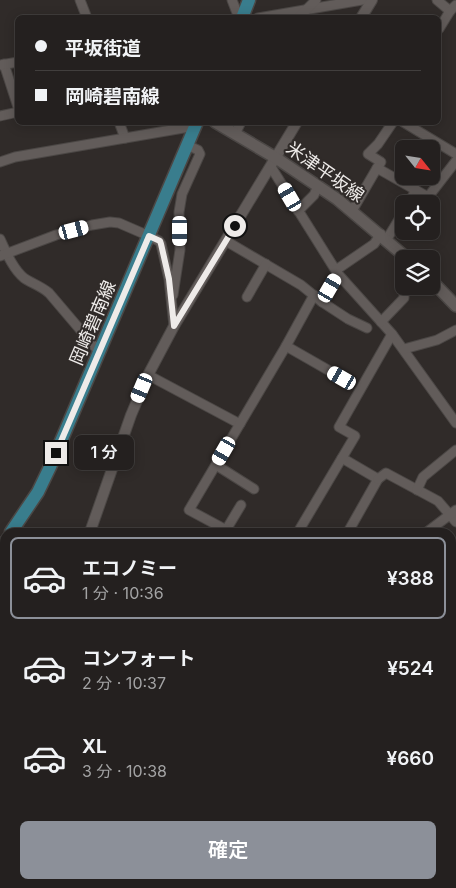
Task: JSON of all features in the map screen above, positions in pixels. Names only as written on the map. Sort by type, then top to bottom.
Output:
[{"type":"main road","points":[[242,15],[249,0]]},
{"type":"main road","name":"岡崎碧南線","points":[[14,528],[38,492],[50,467],[196,125]]},
{"type":"main road","name":"米津平坂線","points":[[220,125],[274,163],[318,186],[352,211],[398,250]]},
{"type":"main road","points":[[440,289],[456,306]]},
{"type":"street","points":[[80,0],[86,15]]},
{"type":"street","points":[[232,0],[239,15]]},
{"type":"street","points":[[301,15],[316,0]]},
{"type":"street","points":[[273,15],[362,0]]},
{"type":"street","points":[[363,15],[372,0]]},
{"type":"street","points":[[436,0],[453,8],[441,26]]},
{"type":"street","points":[[15,62],[2,64],[15,99]]},
{"type":"street","points":[[0,116],[15,113]]},
{"type":"street","points":[[120,125],[125,138]]},
{"type":"street","points":[[0,162],[15,157],[191,125]]},
{"type":"street","points":[[235,134],[239,125]]},
{"type":"street","points":[[91,528],[131,414],[148,375],[174,326],[296,125]]},
{"type":"street","points":[[352,211],[381,162],[368,154],[378,144],[391,125]]},
{"type":"street","points":[[408,125],[456,154]]},
{"type":"street","points":[[171,312],[180,250],[182,194],[200,154],[198,150],[187,145]]},
{"type":"street","points":[[274,163],[298,211],[337,272],[404,349],[456,422]]},
{"type":"street","points":[[377,168],[428,197],[455,165]]},
{"type":"street","points":[[298,211],[314,195],[318,186]]},
{"type":"street","points":[[413,195],[416,190]]},
{"type":"street","points":[[4,255],[56,235],[92,225],[110,222],[119,223],[160,241],[169,279],[171,312],[174,326]]},
{"type":"street","points":[[322,302],[337,272],[384,237],[395,223]]},
{"type":"street","points":[[0,240],[4,255],[25,278],[42,286],[49,293],[100,353]]},
{"type":"street","points":[[226,241],[266,264],[348,319],[367,328]]},
{"type":"street","points":[[247,297],[266,264]]},
{"type":"street","points":[[221,528],[189,510],[314,295]]},
{"type":"street","points":[[381,322],[404,298],[404,295]]},
{"type":"street","points":[[404,349],[438,340],[456,330]]},
{"type":"street","points":[[300,528],[355,436],[339,427],[392,334]]},
{"type":"street","points":[[286,346],[342,378]]},
{"type":"street","points":[[148,375],[240,424]]},
{"type":"street","points":[[417,490],[423,477],[456,450]]},
{"type":"street","points":[[342,458],[378,479]]},
{"type":"street","points":[[216,465],[254,489]]},
{"type":"street","points":[[350,528],[378,479],[386,473],[441,503],[454,515],[433,528]]},
{"type":"street","points":[[230,528],[240,506]]},
{"type":"route","points":[[56,453],[149,236],[160,241],[161,244],[169,279],[171,312],[174,326],[235,226]]}]
